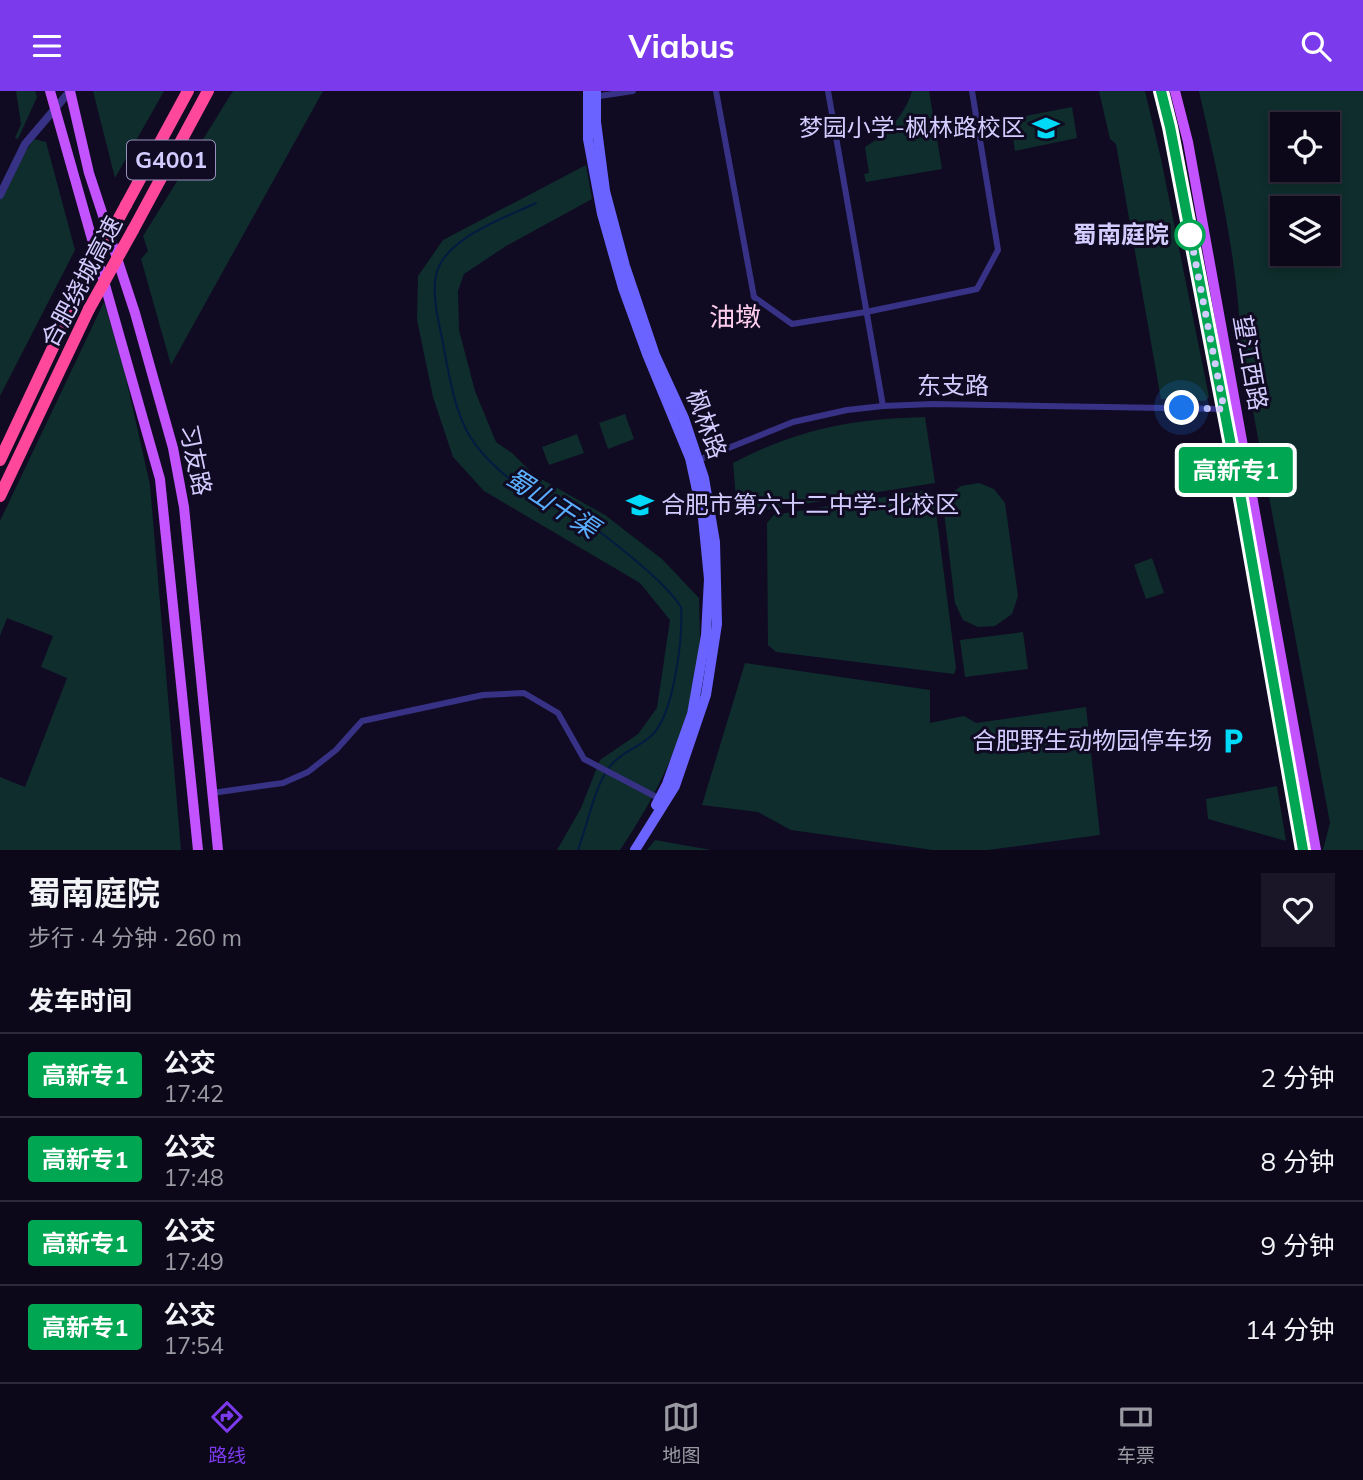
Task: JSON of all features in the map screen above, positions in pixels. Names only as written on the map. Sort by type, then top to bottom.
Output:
[{"type":"highway","name":"合肥绕城高速","points":[[0,460],[80,288],[188,91]]},
{"type":"highway","name":"合肥绕城高速","points":[[0,496],[89,309],[208,91]]},
{"type":"main road","name":"习友路","points":[[50,91],[160,479],[198,850]]},
{"type":"main road","name":"习友路","points":[[70,91],[89,173],[135,313],[173,448],[184,507],[218,850]]},
{"type":"main road","name":"望江西路","points":[[1160,91],[1170,127],[1224,409],[1303,850]]},
{"type":"main road","name":"望江西路","points":[[1175,91],[1196,183],[1316,850]]},
{"type":"main road","name":"枫林路","points":[[592,94],[588,139],[602,214],[647,354],[695,461],[709,579],[706,635],[692,714],[662,800],[635,850]]},
{"type":"main road","name":"枫林路","points":[[628,850],[662,800]]},
{"type":"street","points":[[0,195],[26,144],[70,91]]},
{"type":"street","points":[[592,94],[633,91]]},
{"type":"street","points":[[716,91],[754,297],[792,324],[977,289],[998,250],[972,91]]},
{"type":"street","points":[[828,91],[883,406]]},
{"type":"street","name":"东支路","points":[[695,461],[793,422],[847,410],[883,406],[933,404],[1224,409]]},
{"type":"street","points":[[212,793],[283,783],[308,772],[336,750],[362,720],[483,695],[524,693],[558,713],[584,759],[662,800]]},
{"type":"green space","points":[[16,91],[35,91],[37,97],[18,139],[15,138],[21,124]]},
{"type":"green space","points":[[93,91],[164,91],[115,178]]},
{"type":"green space","points":[[233,91],[323,91],[171,365],[141,259],[148,251],[143,236]]},
{"type":"green space","points":[[912,91],[929,91],[942,169],[866,182],[864,174],[869,173],[865,147],[894,123],[905,108]]},
{"type":"green space","points":[[1099,91],[1145,91],[1209,397],[1205,401],[1161,399],[1116,144],[1110,139]]},
{"type":"green space","points":[[1199,91],[1363,91],[1363,850],[1323,850],[1330,823],[1241,347],[1236,283],[1220,186]]},
{"type":"green space","points":[[1072,107],[1077,138],[1015,151],[1010,119]]},
{"type":"green space","points":[[34,139],[46,142],[75,250],[0,396],[0,199]]},
{"type":"green space","points":[[586,165],[592,199],[506,246],[464,274],[458,291],[459,330],[475,391],[496,442],[512,453],[534,475],[605,515],[662,559],[699,598],[699,652],[689,706],[661,780],[620,850],[557,850],[581,808],[600,760],[638,734],[657,708],[670,620],[640,583],[484,491],[453,457],[433,397],[417,320],[418,276],[443,240]]},
{"type":"green space","points":[[104,302],[124,369],[150,485],[181,850],[0,850],[0,777],[25,787],[67,678],[41,667],[53,636],[7,618],[0,636],[0,521]]},
{"type":"green space","points":[[625,414],[634,439],[608,449],[599,423]]},
{"type":"green space","points":[[925,417],[935,483],[765,510],[737,510],[733,463],[757,451],[803,434],[849,423]]},
{"type":"green space","points":[[577,434],[584,453],[549,465],[542,447]]},
{"type":"green space","points":[[979,483],[994,489],[1005,503],[1018,596],[1012,614],[995,626],[978,627],[963,620],[955,603],[944,512],[950,495],[961,486]]},
{"type":"green space","points":[[927,490],[934,496],[956,668],[954,674],[776,652],[768,645],[767,523],[774,515]]},
{"type":"green space","points":[[1152,558],[1164,593],[1146,599],[1134,565]]},
{"type":"green space","points":[[1023,632],[1028,669],[965,677],[960,640]]},
{"type":"green space","points":[[745,663],[930,690],[930,723],[964,716],[976,723],[1086,707],[1100,835],[987,850],[933,850],[791,830],[758,812],[702,805]]},
{"type":"green space","points":[[1277,786],[1286,841],[1208,819],[1206,799]]},
{"type":"green space","points":[[655,840],[711,850],[647,850]]},
{"type":"waterway","name":"蜀山干渠","points":[[536,203],[463,240],[441,262],[436,275],[437,315],[452,388],[463,424],[476,445],[502,473],[533,495],[570,512],[599,532],[647,570],[681,607],[678,656],[666,712],[651,736],[608,769],[595,797],[578,850]]},
{"type":"bus line","name":"高新专1","points":[[1161,91],[1238,482],[1303,850]]},
{"type":"place","name":"梦园小学-枫林路校区","points":[[1046,128]]},
{"type":"place","name":"蜀南庭院","points":[[1190,235]]},
{"type":"place","name":"合肥市第六十二中学-北校区","points":[[640,505]]},
{"type":"place","name":"合肥野生动物园停车场","points":[[1233,741]]},
{"type":"district","name":"油墩","points":[[735,317]]},
{"type":"route","points":[[1182,408],[1224,409],[1189,228],[1190,235]]}]
